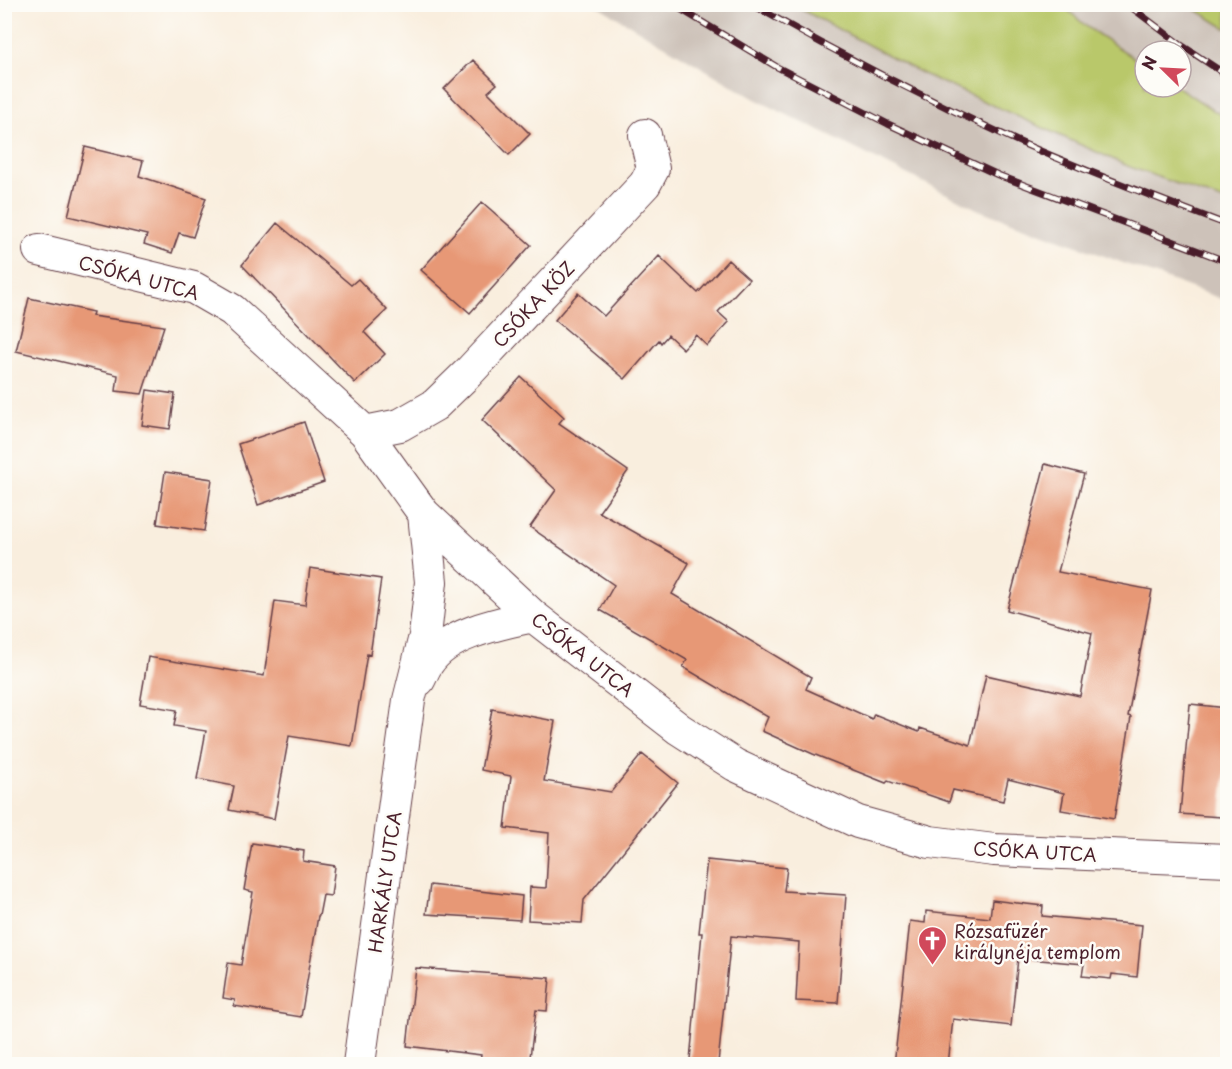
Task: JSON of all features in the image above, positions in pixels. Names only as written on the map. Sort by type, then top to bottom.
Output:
[{"type":"street","name":"CSÓKA KÖZ","points":[[365,432],[400,425],[435,405],[476,365],[645,184],[653,169],[645,135]]},
{"type":"street","name":"CSÓKA UTCA","points":[[39,250],[194,288],[232,310],[365,432],[424,514],[533,616],[679,729],[735,765],[858,822],[930,842],[994,850],[1227,860]]},
{"type":"street","name":"HARKÁLY UTCA","points":[[359,1065],[409,700],[425,636],[431,582],[424,514]]},
{"type":"street","name":"HARKÁLY UTCA","points":[[409,700],[429,662],[450,643],[491,625],[533,616]]},
{"type":"path","points":[[4,22],[11,4]]},
{"type":"shaded area","points":[[596,5],[793,5],[923,74],[1130,167],[1227,202],[1227,301],[979,210],[755,99]]},
{"type":"shaded area","points":[[1062,5],[1188,5],[1227,29],[1227,119],[1193,97],[1193,39],[1133,39],[1133,57],[1087,27]]},
{"type":"green space","points":[[793,5],[1062,5],[1087,27],[1133,57],[1133,99],[1193,99],[1193,97],[1227,119],[1227,202],[1130,167],[923,74]]},
{"type":"green space","points":[[1188,5],[1227,5],[1227,29]]},
{"type":"building","points":[[473,60],[497,84],[488,92],[530,134],[509,155],[444,89]]},
{"type":"building","points":[[85,147],[143,161],[139,176],[206,198],[193,237],[179,233],[172,253],[144,244],[147,235],[68,216]]},
{"type":"building","points":[[482,202],[531,245],[470,313],[421,270]]},
{"type":"building","points":[[277,223],[351,285],[358,279],[387,310],[364,332],[385,354],[355,383],[242,265]]},
{"type":"building","points":[[659,256],[698,293],[728,260],[749,279],[718,312],[729,322],[707,346],[696,335],[683,349],[668,335],[661,343],[659,340],[625,379],[555,320],[578,293],[604,316]]},
{"type":"building","points":[[29,298],[93,312],[92,316],[164,326],[142,394],[116,391],[118,375],[16,351]]},
{"type":"building","points":[[521,377],[564,417],[559,423],[628,471],[599,512],[689,563],[672,594],[811,677],[806,689],[872,719],[874,714],[919,732],[920,728],[970,745],[986,675],[1080,696],[1092,633],[1007,610],[1045,464],[1084,474],[1058,572],[1152,590],[1128,716],[1131,717],[1114,819],[1061,810],[1064,793],[1008,779],[1003,801],[953,790],[949,802],[888,781],[886,783],[762,731],[768,717],[683,667],[687,660],[600,610],[614,585],[530,527],[556,490],[482,420]]},
{"type":"building","points":[[147,390],[175,394],[170,429],[142,425]]},
{"type":"building","points":[[304,422],[324,482],[258,505],[238,444]]},
{"type":"building","points":[[165,472],[212,479],[204,531],[157,524]]},
{"type":"building","points":[[310,568],[381,579],[370,655],[367,654],[352,746],[289,736],[274,819],[229,810],[234,786],[197,779],[206,731],[174,726],[177,710],[140,704],[148,657],[264,676],[275,601],[305,605]]},
{"type":"building","points":[[1190,704],[1227,708],[1227,773],[1225,773],[1221,817],[1180,814]]},
{"type":"building","points":[[492,709],[555,721],[544,781],[611,792],[642,754],[678,783],[584,900],[582,923],[528,920],[530,887],[546,888],[549,833],[505,828],[511,776],[481,770]]},
{"type":"building","points":[[252,843],[304,851],[303,861],[335,866],[331,896],[323,895],[318,916],[301,1017],[234,1006],[235,1000],[223,998],[228,963],[241,965],[253,892],[244,890]]},
{"type":"building","points":[[707,860],[787,868],[784,891],[846,895],[838,1003],[796,1001],[799,942],[731,936],[718,1063],[690,1060]]},
{"type":"building","points":[[430,885],[522,896],[520,920],[426,914]]},
{"type":"building","points":[[992,900],[1043,906],[1042,916],[1142,925],[1137,977],[1112,974],[1111,979],[1082,976],[1084,964],[1018,958],[1011,1026],[953,1019],[948,1065],[894,1065],[910,921],[925,923],[926,911],[990,918]]},
{"type":"building","points":[[416,968],[550,978],[547,1011],[536,1010],[529,1065],[480,1065],[481,1055],[407,1046]]},
{"type":"railway","points":[[672,4],[777,67],[888,124],[998,175],[1228,262]]},
{"type":"railway","points":[[751,4],[882,75],[1015,140],[1228,225]]},
{"type":"railway","points":[[1127,4],[1181,45],[1228,76]]},
{"type":"place","name":"Rózsafüzér királynéja templom","points":[[933,966]]}]
